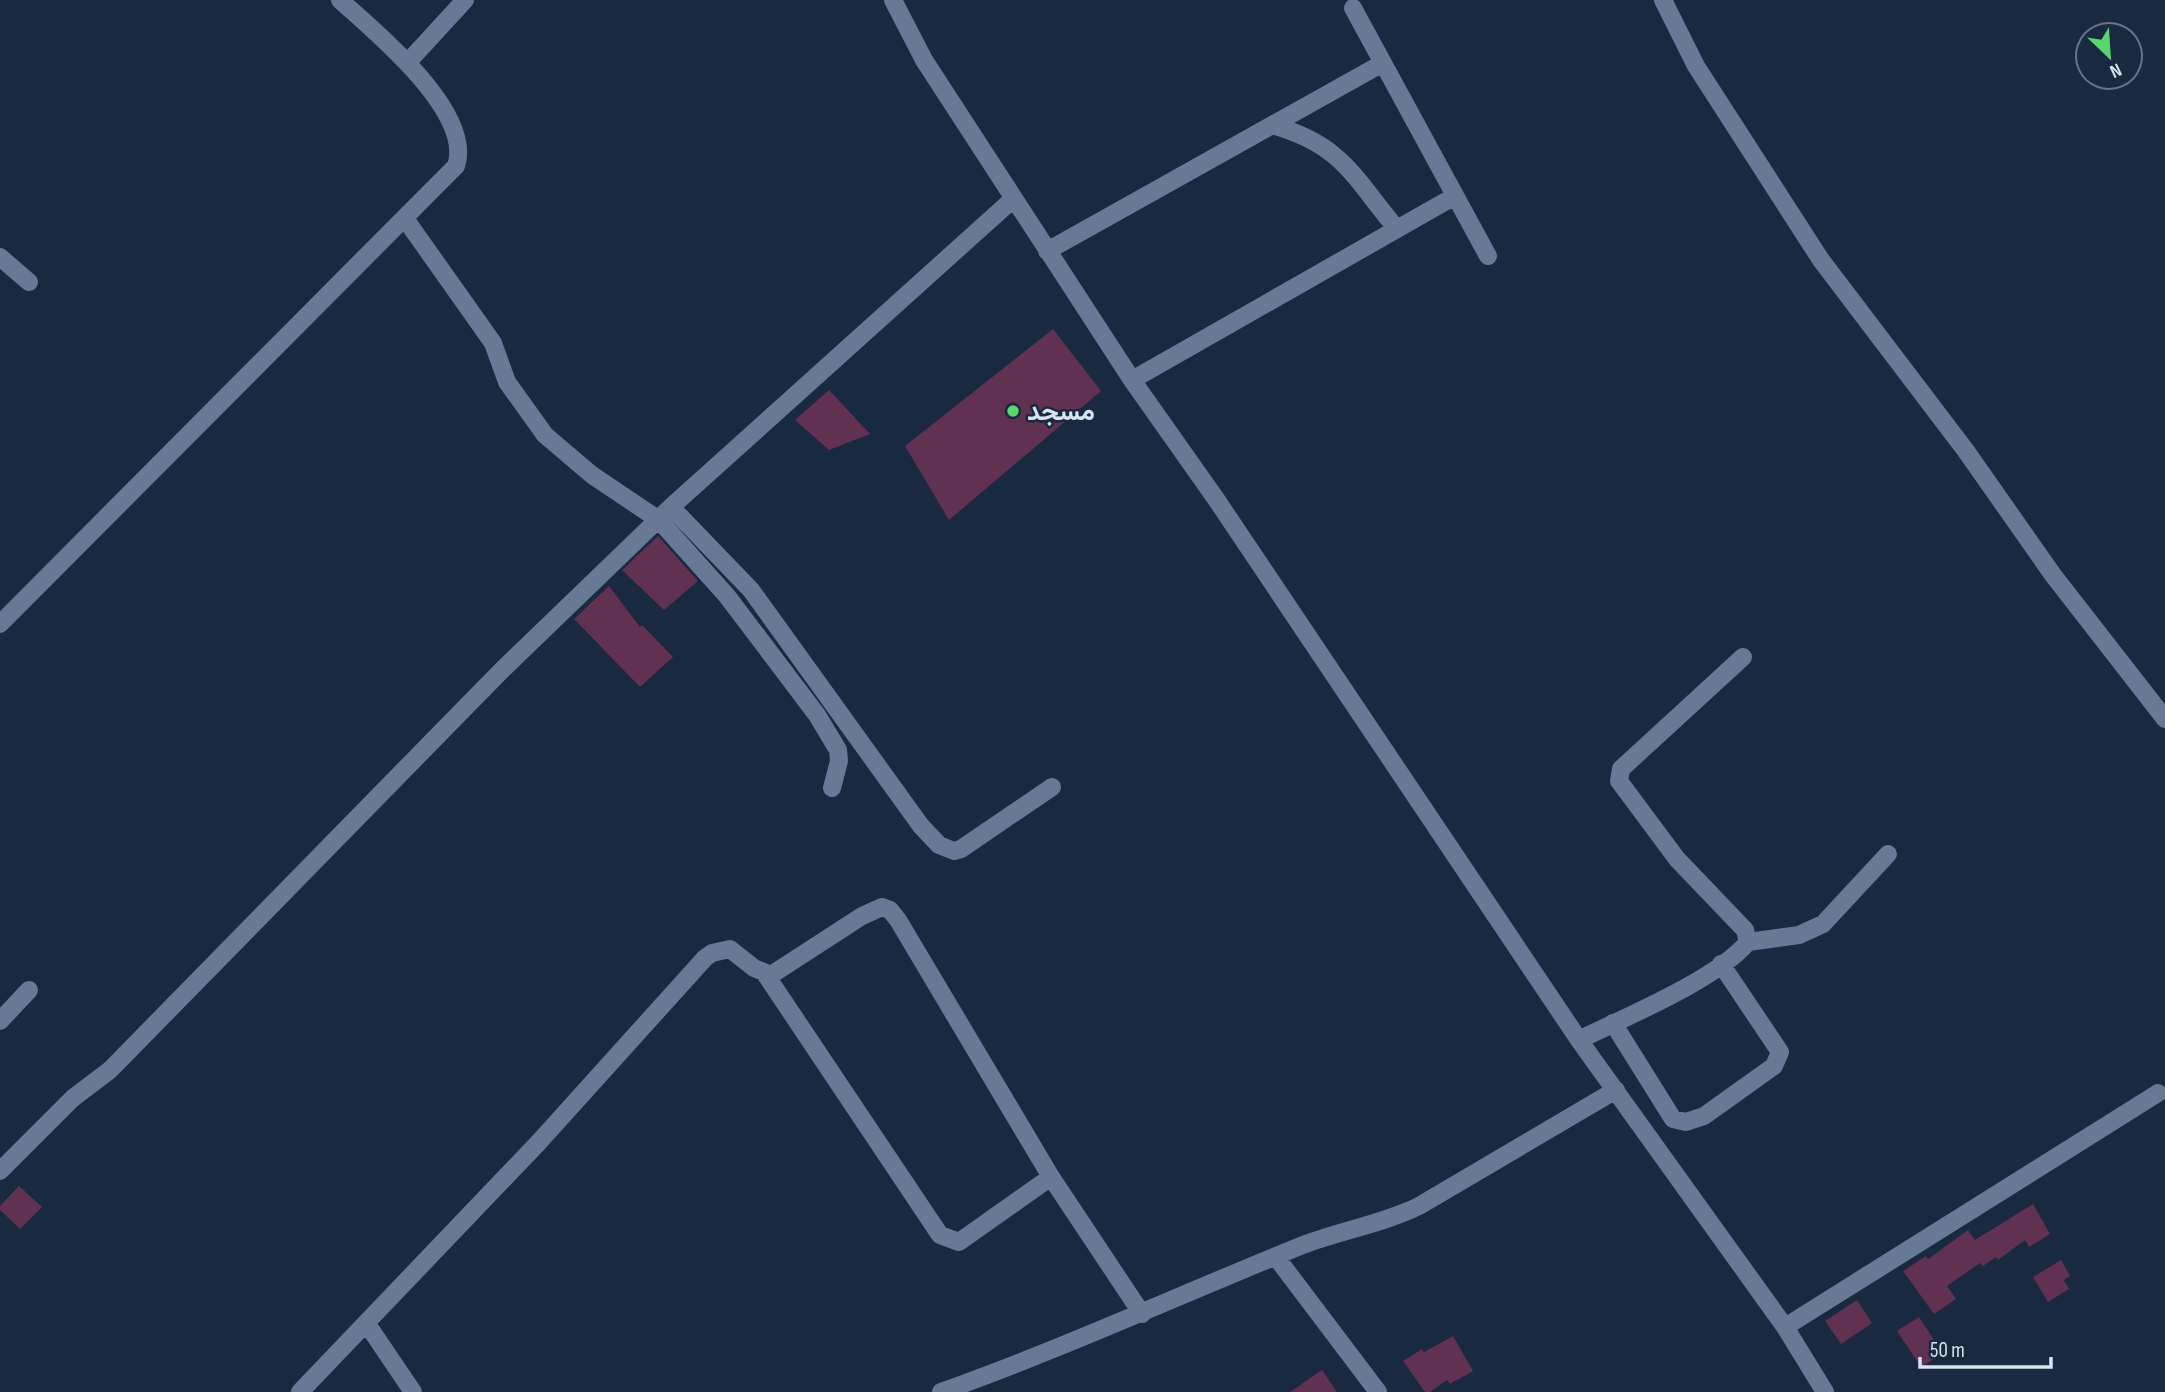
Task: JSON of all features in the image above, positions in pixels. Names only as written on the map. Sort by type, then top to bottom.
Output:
[{"type":"street","points":[[0,624],[406,220],[456,166],[460,153],[458,140],[448,118],[408,62],[340,0]]},
{"type":"street","points":[[408,62],[465,0]]},
{"type":"street","points":[[894,0],[923,60],[1132,380],[1224,511],[1579,1040],[1785,1327],[1825,1392]]},
{"type":"street","points":[[1663,0],[1696,66],[1821,260],[1966,451],[2053,575],[2165,719]]},
{"type":"street","points":[[1353,8],[1488,256]]},
{"type":"street","points":[[1047,251],[1383,62]]},
{"type":"street","points":[[1272,125],[1293,131],[1336,155],[1356,173],[1397,229]]},
{"type":"street","points":[[1132,380],[1455,196]]},
{"type":"street","points":[[0,1171],[73,1098],[110,1070],[502,670],[665,513],[1012,200]]},
{"type":"street","points":[[406,220],[493,343],[507,382],[545,435],[592,475],[665,513],[751,590],[904,806],[939,845],[954,851],[961,849],[1052,787]]},
{"type":"street","points":[[0,257],[29,282]]},
{"type":"street","points":[[665,513],[833,739],[839,761],[832,788]]},
{"type":"street","points":[[1743,657],[1621,769],[1618,776],[1677,859],[1745,930],[1748,942]]},
{"type":"street","points":[[1579,1040],[1678,991],[1739,952],[1748,942],[1800,935],[1824,924],[1888,854]]},
{"type":"street","points":[[766,975],[777,972],[872,911],[882,907],[890,910],[1051,1178],[1142,1314]]},
{"type":"street","points":[[300,1392],[539,1142],[712,953],[730,949],[766,975],[940,1235],[959,1242],[974,1235],[1051,1178]]},
{"type":"street","points":[[1613,1023],[1672,1119],[1686,1122],[1704,1116],[1774,1066],[1780,1052],[1721,964]]},
{"type":"street","points":[[0,1021],[29,990]]},
{"type":"street","points":[[941,1392],[1142,1314],[1306,1244],[1387,1221],[1419,1206],[1616,1090]]},
{"type":"street","points":[[1785,1327],[2158,1093]]},
{"type":"street","points":[[1276,1257],[1378,1392]]},
{"type":"street","points":[[367,1324],[413,1392]]},
{"type":"building","name":"مسجد","points":[[1053,329],[1101,391],[949,520],[905,446]]},
{"type":"building","points":[[829,390],[870,434],[829,450],[795,420]]},
{"type":"building","points":[[658,536],[698,581],[664,610],[622,570]]},
{"type":"building","points":[[609,586],[640,627],[642,625],[673,657],[640,687],[574,619]]},
{"type":"building","points":[[19,1186],[42,1207],[20,1229],[0,1210],[0,1206]]},
{"type":"building","points":[[2033,1204],[2050,1234],[2029,1247],[2025,1240],[1998,1260],[1996,1257],[1983,1266],[1980,1263],[1947,1286],[1956,1299],[1934,1314],[1903,1271],[1926,1256],[1928,1259],[1968,1230],[1975,1240]]},
{"type":"building","points":[[2061,1260],[2070,1276],[2064,1280],[2069,1289],[2048,1302],[2033,1277]]},
{"type":"building","points":[[1857,1300],[1872,1323],[1841,1344],[1825,1321]]},
{"type":"building","points":[[1919,1317],[1943,1353],[1921,1367],[1897,1331]]},
{"type":"building","points":[[1453,1336],[1473,1371],[1450,1384],[1447,1380],[1430,1392],[1425,1392],[1403,1361],[1422,1349],[1424,1352]]},
{"type":"building","points":[[1322,1370],[1337,1392],[1290,1392]]},
{"type":"place","name":"مسجد","points":[[1013,411]]}]
